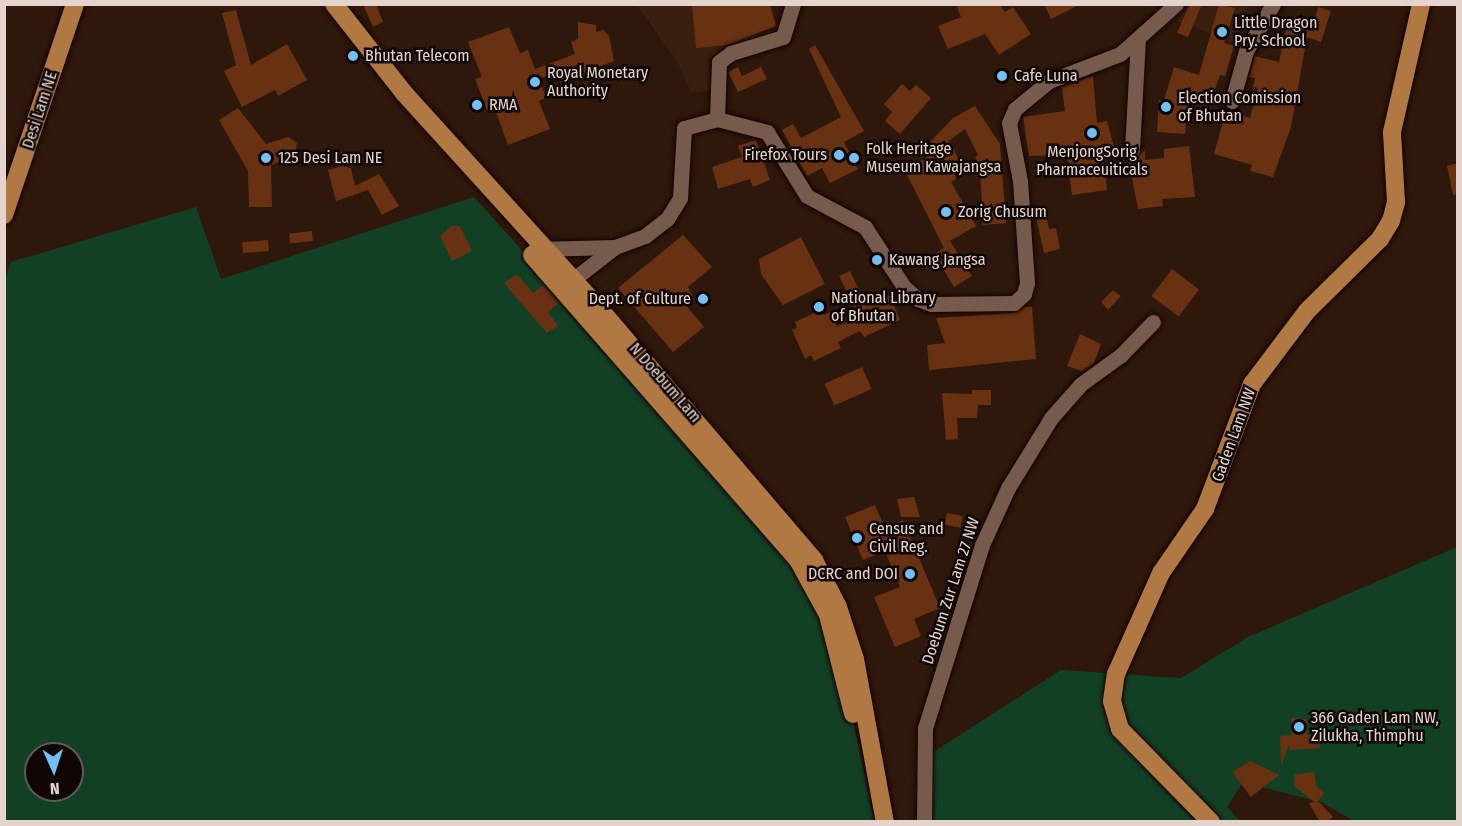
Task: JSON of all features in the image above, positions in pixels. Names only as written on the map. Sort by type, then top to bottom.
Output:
[{"type":"main road","name":"Desi Lam NE","points":[[4,215],[75,4]]},
{"type":"main road","name":"N Doebum Lam","points":[[323,4],[332,24],[568,283],[814,560],[838,607],[855,659],[885,822]]},
{"type":"main road","name":"N Doebum Lam","points":[[334,4],[404,93],[535,249]]},
{"type":"main road","name":"Gaden Lam NW","points":[[1211,822],[1120,729],[1112,701],[1116,674],[1161,573],[1205,509],[1252,384],[1307,311],[1380,239],[1391,221],[1396,202],[1392,132],[1421,4]]},
{"type":"main road","name":"N Doebum Lam","points":[[568,283],[798,560],[828,615],[874,822]]},
{"type":"street","points":[[717,119],[719,62],[731,53],[783,37],[793,4]]},
{"type":"street","points":[[568,283],[615,247],[645,236],[667,219],[680,198],[684,129],[717,119],[767,132],[807,196],[865,227],[904,287],[918,299],[931,304],[1014,303],[1027,283],[1011,116],[1022,100],[1049,81],[1120,54],[1176,4]]},
{"type":"street","points":[[1232,102],[1246,51],[1273,4]]},
{"type":"street","points":[[1132,148],[1138,39]]},
{"type":"street","points":[[535,249],[615,247]]},
{"type":"street","name":"Doebum Zur Lam 27 NW","points":[[924,822],[925,728],[982,545],[1008,488],[1051,418],[1081,384],[1121,355],[1153,322]]},
{"type":"shaded area","points":[[637,5],[751,5],[760,53],[709,59],[713,90],[691,93],[678,63]]},
{"type":"shaded area","name":"Little Dragon Pry. School","points":[[1190,5],[1249,5],[1234,43],[1178,21]]},
{"type":"green space","points":[[474,197],[791,549],[834,629],[874,821],[5,822],[4,282],[11,262],[196,207],[221,279]]},
{"type":"green space","points":[[1457,547],[1457,821],[1354,821],[1321,802],[1243,782],[1227,807],[1240,821],[921,822],[924,758],[1061,670],[1181,678],[1248,637]]},
{"type":"building","points":[[363,4],[376,4],[383,22],[373,27]]},
{"type":"building","points":[[692,4],[770,4],[776,26],[726,45],[696,48]]},
{"type":"building","points":[[956,4],[999,4],[1005,12],[1013,7],[1031,34],[999,55],[985,34],[948,49],[938,26],[961,17]]},
{"type":"building","points":[[1044,4],[1081,4],[1051,19]]},
{"type":"building","points":[[1190,4],[1202,4],[1188,37],[1177,33]]},
{"type":"building","points":[[1219,4],[1235,8],[1224,43],[1234,46],[1225,76],[1220,75],[1211,100],[1189,93],[1185,134],[1157,132],[1159,100],[1164,100],[1174,67],[1199,75]]},
{"type":"building","points":[[1318,7],[1331,11],[1321,42],[1307,37],[1291,127],[1273,177],[1250,171],[1252,165],[1214,154],[1226,111],[1250,118],[1258,88],[1253,87],[1255,78],[1249,77],[1255,56],[1279,62],[1289,17],[1314,23]]},
{"type":"building","points":[[236,10],[251,65],[287,44],[307,80],[278,96],[275,90],[242,107],[224,71],[236,65],[222,13]]},
{"type":"building","points":[[578,22],[596,25],[596,32],[603,30],[609,36],[614,61],[583,73],[579,64],[539,79],[546,98],[539,101],[550,129],[508,145],[494,107],[487,110],[475,79],[482,77],[468,42],[509,27],[520,53],[528,50],[535,69],[575,54],[571,42],[578,39]]},
{"type":"building","points":[[815,45],[864,131],[844,142],[858,169],[830,183],[822,168],[807,176],[782,130],[793,124],[801,138],[841,117],[809,49]]},
{"type":"building","points":[[738,67],[742,76],[761,67],[767,79],[738,92],[728,72]]},
{"type":"building","points":[[1093,76],[1097,123],[1107,121],[1115,151],[1103,153],[1107,190],[1072,195],[1067,155],[1029,156],[1023,117],[1065,111],[1062,87]]},
{"type":"building","points":[[902,84],[910,91],[916,85],[931,98],[900,134],[885,121],[892,112],[884,104]]},
{"type":"building","points":[[975,106],[1000,144],[1006,223],[983,225],[980,167],[975,157],[978,155],[965,129],[949,141],[960,162],[952,166],[956,179],[951,182],[976,226],[950,241],[972,276],[954,287],[934,254],[944,248],[905,171],[937,151],[930,142],[953,118]]},
{"type":"building","name":"125 Desi Lam NE","points":[[238,108],[266,144],[288,137],[297,143],[295,156],[271,165],[272,207],[249,207],[248,171],[219,120]]},
{"type":"building","points":[[756,140],[770,180],[753,187],[750,179],[718,189],[712,167],[742,157],[738,146]]},
{"type":"building","points":[[1189,146],[1195,197],[1162,199],[1163,206],[1138,209],[1128,158],[1145,151],[1145,160],[1164,158],[1164,149]]},
{"type":"building","points":[[1458,163],[1458,194],[1453,195],[1447,166]]},
{"type":"building","points":[[342,166],[351,168],[355,186],[379,174],[399,206],[382,215],[368,190],[336,201],[328,170]]},
{"type":"building","points":[[1046,214],[1049,229],[1056,228],[1060,249],[1044,253],[1036,217]]},
{"type":"building","points":[[451,226],[460,226],[472,251],[452,261],[440,236]]},
{"type":"building","points":[[312,231],[313,241],[290,243],[289,233]]},
{"type":"building","points":[[683,235],[712,267],[688,287],[693,296],[685,304],[704,327],[673,352],[618,288]]},
{"type":"building","points":[[801,237],[825,284],[783,305],[761,274],[759,259]]},
{"type":"building","points":[[268,240],[269,251],[243,253],[242,242]]},
{"type":"building","points":[[1172,269],[1199,289],[1179,317],[1152,296]]},
{"type":"building","points":[[850,271],[866,305],[890,295],[900,320],[864,337],[860,331],[838,342],[841,348],[814,361],[811,355],[805,359],[792,330],[797,328],[795,322],[821,310],[824,315],[830,312],[837,326],[859,316],[839,276]]},
{"type":"building","points":[[517,274],[533,293],[543,285],[559,303],[548,312],[558,326],[547,333],[504,283]]},
{"type":"building","points":[[1113,290],[1121,296],[1108,310],[1101,302]]},
{"type":"building","points":[[1024,307],[1032,307],[1036,359],[929,370],[927,345],[945,343],[936,318],[1014,313]]},
{"type":"building","points":[[1080,334],[1101,344],[1094,363],[1082,371],[1067,366]]},
{"type":"building","points":[[862,367],[872,389],[834,406],[825,384]]},
{"type":"building","points":[[972,390],[991,390],[991,405],[978,405],[977,418],[957,418],[958,439],[946,440],[942,393],[972,394]]},
{"type":"building","points":[[914,497],[920,517],[901,517],[897,499]]},
{"type":"building","name":"DCRC and DOI","points":[[875,505],[885,528],[903,520],[940,608],[914,619],[921,636],[895,647],[874,597],[900,587],[885,551],[863,560],[845,517]]},
{"type":"building","points":[[947,513],[963,516],[960,528],[945,525]]},
{"type":"building","name":"366 Gaden Lam NW, Zilukha, Thimphu","points":[[1291,718],[1307,719],[1307,735],[1319,735],[1320,748],[1290,750],[1289,745],[1281,766],[1280,736],[1291,735]]},
{"type":"building","points":[[1250,761],[1279,775],[1251,797],[1232,772]]},
{"type":"building","points":[[1314,772],[1316,786],[1324,793],[1318,801],[1333,817],[1327,822],[1320,822],[1309,803],[1314,802],[1295,787],[1294,775]]},
{"type":"place","name":"Little Dragon Pry. School","points":[[1222,32]]},
{"type":"place","name":"Bhutan Telecom","points":[[353,56]]},
{"type":"place","name":"Cafe Luna","points":[[1002,76]]},
{"type":"place","name":"Royal Monetary Authority","points":[[535,82]]},
{"type":"place","name":"RMA","points":[[477,105]]},
{"type":"place","name":"Election Comission of Bhutan","points":[[1166,107]]},
{"type":"place","name":"MenjongSorig Pharmaceuiticals","points":[[1092,133]]},
{"type":"place","name":"Firefox Tours","points":[[839,155]]},
{"type":"place","name":"125 Desi Lam NE","points":[[266,158]]},
{"type":"place","name":"Folk Heritage Museum Kawajangsa","points":[[854,158]]},
{"type":"place","name":"Zorig Chusum","points":[[946,212]]},
{"type":"place","name":"Kawang Jangsa","points":[[877,260]]},
{"type":"place","name":"Dept. of Culture","points":[[703,299]]},
{"type":"place","name":"National Library of Bhutan","points":[[819,307]]},
{"type":"place","name":"Census and Civil Reg.","points":[[857,538]]},
{"type":"place","name":"DCRC and DOI","points":[[910,574]]},
{"type":"place","name":"366 Gaden Lam NW, Zilukha, Thimphu","points":[[1299,727]]}]
